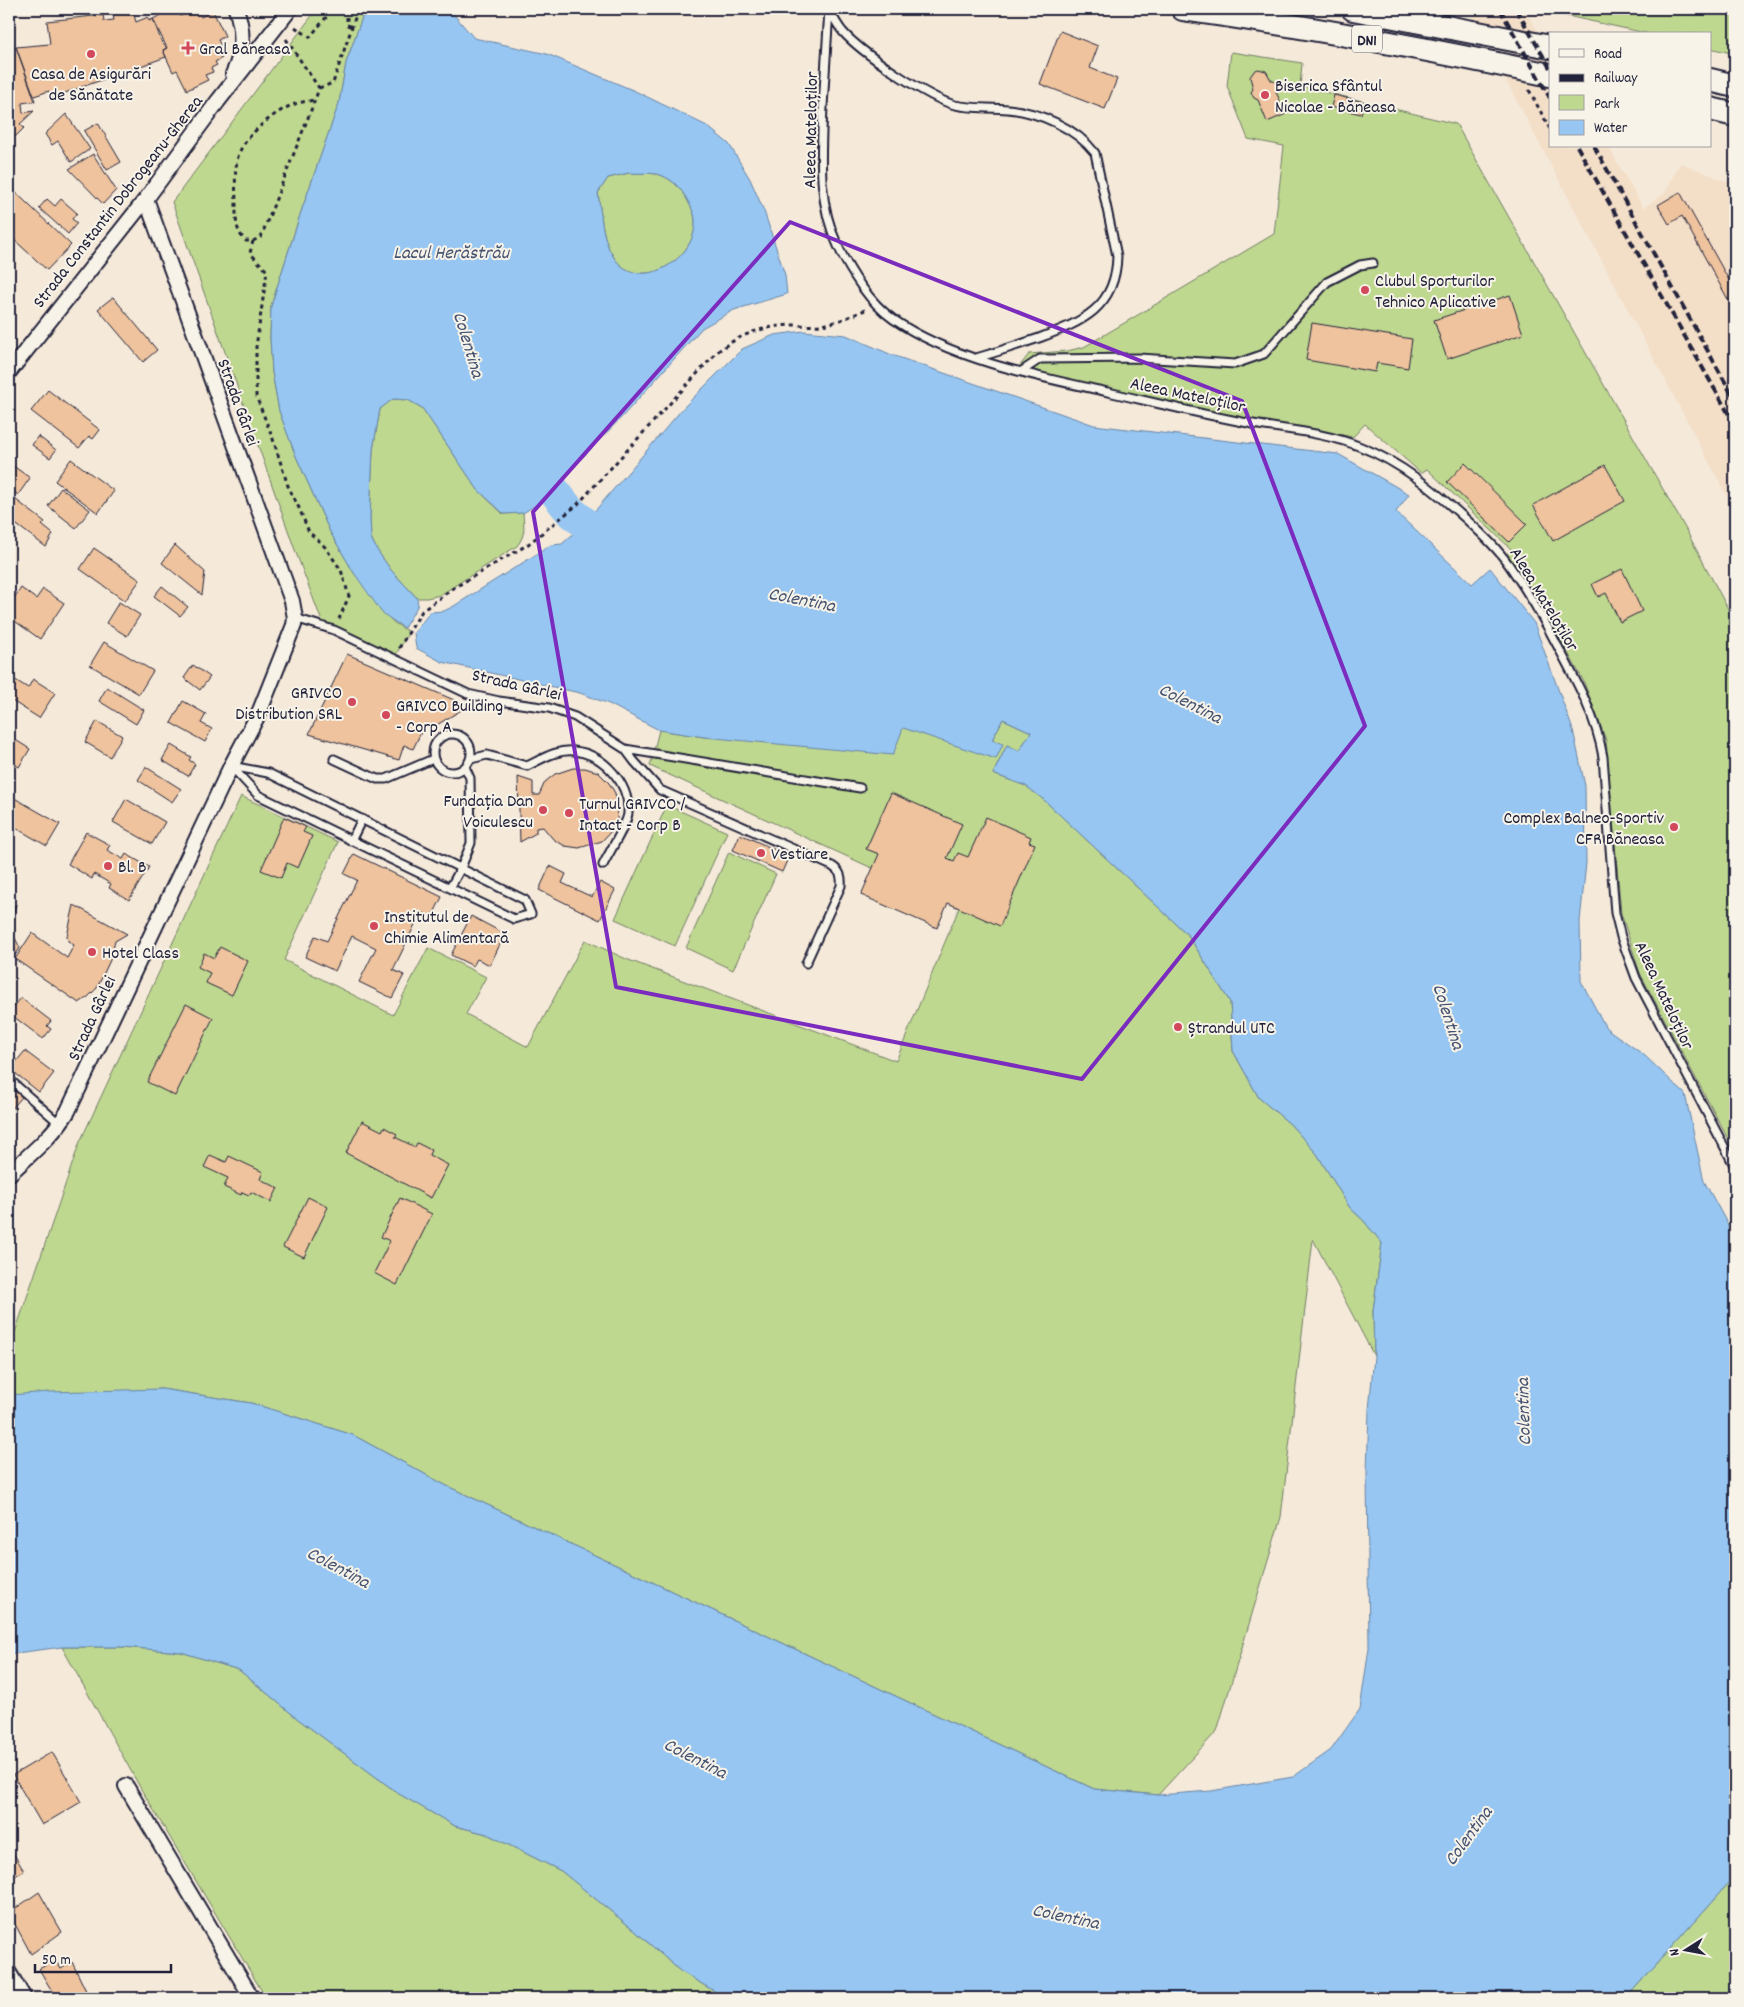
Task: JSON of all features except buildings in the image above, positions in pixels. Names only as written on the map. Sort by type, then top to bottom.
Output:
[{"type":"main road","name":"DN1","points":[[1183,9],[1249,18],[1404,45],[1549,75]]},
{"type":"main road","name":"DN1","points":[[1353,9],[1404,14],[1549,47]]},
{"type":"main road","points":[[1712,80],[1735,86]]},
{"type":"main road","points":[[1712,110],[1735,115]]},
{"type":"street","name":"Strada Constantin Dobrogeanu-Gherea","points":[[218,101],[234,72],[241,52],[242,37],[240,20],[236,9]]},
{"type":"street","name":"Strada Constantin Dobrogeanu-Gherea","points":[[9,372],[146,199],[218,101],[290,9]]},
{"type":"street","name":"Strada Gârlei","points":[[9,1174],[48,1138],[60,1124],[231,766],[259,713],[292,632],[295,618],[292,601],[146,199]]},
{"type":"street","points":[[126,1786],[252,1998]]},
{"type":"street","points":[[9,1973],[24,1998]]},
{"type":"lane","name":"Aleea Mateloților","points":[[829,9],[820,159],[824,204],[838,246],[849,268],[877,305],[891,318],[919,334],[976,358],[1040,377],[1201,414],[1334,439],[1363,448],[1405,470],[1431,488],[1499,551],[1539,612],[1590,708],[1600,739],[1603,757],[1613,888],[1621,937],[1636,978],[1735,1167]]},
{"type":"lane","name":"Aleea Mateloților","points":[[829,9],[843,32],[858,46],[922,90],[954,104],[1030,112],[1087,142],[1095,153],[1117,256],[1117,271],[1111,287],[1094,311],[1071,326],[1016,347],[976,358]]},
{"type":"lane","points":[[1022,371],[1040,359],[1139,358],[1235,364],[1264,354],[1327,282],[1360,265],[1373,263]]},
{"type":"lane","name":"Strada Gârlei","points":[[295,618],[334,630],[468,694],[499,701],[550,708],[575,717],[625,749],[660,790],[838,870],[842,878],[841,886],[806,963]]},
{"type":"lane","points":[[458,734],[468,742],[472,753],[471,759],[466,767],[460,771],[447,772],[441,769],[433,759],[436,742],[441,737],[458,734]]},
{"type":"lane","points":[[625,749],[860,788]]},
{"type":"lane","points":[[471,759],[487,756],[527,766],[555,753],[574,751],[599,760],[612,771],[622,784],[627,799],[628,815],[603,865]]},
{"type":"lane","points":[[334,759],[377,779],[386,779],[433,759]]},
{"type":"lane","points":[[231,766],[268,772],[525,900],[531,914],[514,919],[351,841],[258,795],[231,766]]},
{"type":"lane","points":[[450,888],[461,868],[471,843],[470,778],[466,767]]},
{"type":"lane","points":[[351,841],[362,820]]},
{"type":"lane","points":[[9,1079],[60,1124]]},
{"type":"path","points":[[293,25],[310,37],[333,9]]},
{"type":"path","points":[[347,9],[347,25],[353,27]]},
{"type":"path","points":[[319,88],[333,83],[358,9]]},
{"type":"path","points":[[284,36],[319,88]]},
{"type":"path","points":[[1527,85],[1549,127]]},
{"type":"path","points":[[315,100],[295,104],[270,118],[248,138],[240,151],[235,170],[237,226],[239,236],[246,241],[261,238],[315,100],[319,88]]},
{"type":"path","points":[[253,241],[250,252],[267,271],[256,347],[256,396],[273,439],[288,486],[309,532],[325,547],[341,570],[349,596],[334,630]]},
{"type":"path","points":[[394,658],[422,611],[452,588],[527,545],[570,511],[718,352],[731,341],[748,332],[770,327],[820,325],[837,321],[877,305]]},
{"type":"highlighted area","points":[[790,222],[1242,401],[1365,726],[1082,1079],[616,987],[533,512]]},
{"type":"shaded area","points":[[1468,9],[1524,9],[1549,48],[1549,148],[1609,148],[1643,208],[1665,193],[1680,163],[1735,185],[1735,511]]},
{"type":"green space","points":[[317,9],[365,9],[346,63],[339,103],[271,306],[272,372],[279,411],[295,454],[330,532],[354,573],[393,622],[409,632],[394,658],[328,628],[321,619],[172,202]]},
{"type":"green space","points":[[1535,9],[1735,9],[1735,54],[1712,48],[1712,32],[1641,32]]},
{"type":"green space","name":"Clubul Sporturilor Tehnico Aplicative","points":[[1231,52],[1302,63],[1300,86],[1456,124],[1685,528],[1735,622],[1735,1152],[1640,973],[1621,913],[1606,740],[1583,680],[1543,608],[1507,555],[1511,549],[1427,469],[1421,473],[1365,424],[1353,437],[1219,413],[1040,374],[1027,368],[1019,367],[1029,354],[1067,351],[1084,347],[1274,234],[1284,146],[1248,139],[1227,86]]},
{"type":"green space","points":[[629,173],[649,173],[664,176],[678,186],[692,208],[695,218],[693,235],[687,248],[677,259],[664,268],[650,273],[637,273],[624,268],[613,256],[604,234],[598,193],[608,178]]},
{"type":"green space","points":[[393,399],[408,400],[422,408],[478,490],[503,514],[523,513],[523,534],[517,546],[440,595],[427,598],[417,598],[391,570],[371,538],[373,450],[380,409]]},
{"type":"green space","points":[[1003,719],[1031,732],[1019,751],[1007,745],[993,774],[1026,786],[1044,800],[1188,935],[1230,1002],[1233,1051],[1259,1098],[1290,1124],[1317,1154],[1350,1208],[1382,1243],[1373,1311],[1374,1356],[1313,1239],[1281,1517],[1217,1731],[1158,1795],[1094,1789],[445,1485],[353,1435],[251,1403],[162,1389],[9,1396],[9,1350],[79,1144],[241,796],[338,842],[284,960],[393,1015],[428,948],[486,977],[466,1014],[528,1047],[585,940],[626,959],[896,1061],[959,908],[650,766],[659,730],[704,737],[903,727],[996,758],[992,740]]},
{"type":"green space","points":[[667,805],[727,832],[675,946],[615,919]]},
{"type":"green space","points":[[729,852],[776,874],[733,970],[686,948]]},
{"type":"green space","points":[[62,1647],[123,1647],[181,1652],[239,1670],[298,1719],[399,1794],[455,1826],[487,1834],[561,1871],[634,1930],[680,1971],[726,1998],[266,1998],[141,1789]]},
{"type":"green space","points":[[1735,1876],[1735,1998],[1626,1998]]},
{"type":"water","name":"Lacul Herăstrău","points":[[365,9],[449,9],[474,38],[547,54],[635,91],[707,126],[729,144],[750,179],[764,211],[785,275],[787,294],[734,310],[702,328],[621,418],[536,505],[523,513],[504,514],[478,490],[422,408],[408,400],[393,399],[380,409],[373,450],[371,538],[391,570],[417,598],[418,605],[404,628],[382,613],[354,573],[330,532],[295,454],[279,411],[272,372],[271,306],[339,103],[346,63]],"holes":[[[629,173],[649,173],[664,176],[678,186],[692,208],[695,218],[693,235],[687,248],[677,259],[664,268],[650,273],[637,273],[624,268],[613,256],[606,242],[598,193],[608,178]]]},
{"type":"water","points":[[804,331],[846,335],[892,355],[1094,425],[1338,454],[1409,494],[1396,512],[1472,584],[1490,568],[1534,623],[1573,730],[1585,786],[1586,863],[1580,921],[1581,981],[1606,1028],[1644,1055],[1685,1094],[1704,1181],[1735,1238],[1735,1876],[1626,1998],[1571,1998],[1568,1994],[1559,1998],[726,1998],[680,1971],[634,1930],[561,1871],[487,1834],[455,1826],[399,1794],[298,1719],[239,1670],[181,1652],[123,1647],[62,1647],[9,1654],[9,1395],[162,1389],[251,1403],[353,1435],[445,1485],[1094,1789],[1158,1795],[1211,1791],[1293,1777],[1331,1750],[1360,1709],[1369,1648],[1367,1473],[1369,1410],[1374,1356],[1373,1311],[1382,1243],[1350,1208],[1317,1154],[1290,1124],[1259,1098],[1233,1051],[1230,1002],[1188,935],[1044,800],[1026,786],[993,774],[1007,745],[1019,751],[1031,732],[1003,719],[992,740],[1003,744],[996,759],[903,728],[893,755],[704,737],[659,730],[609,704],[580,693],[442,662],[416,648],[414,633],[430,612],[444,611],[454,606],[551,545],[562,544],[574,533],[573,528],[584,517],[588,519],[684,407],[742,349],[774,335]]},
{"type":"waterway","name":"Colentina","points":[[524,453],[570,511],[616,548]]},
{"type":"railway","points":[[1500,9],[1549,96]]},
{"type":"railway","points":[[1516,9],[1549,66]]},
{"type":"railway","points":[[1578,148],[1735,425]]},
{"type":"railway","points":[[1595,148],[1735,400]]},
{"type":"place","name":"Gral Băneasa","points":[[188,48]]},
{"type":"place","name":"Casa de Asigurări de Sănătate","points":[[91,54]]},
{"type":"place","name":"Biserica Sfântul Nicolae - Băneasa","points":[[1265,95]]},
{"type":"place","name":"Clubul Sporturilor Tehnico Aplicative","points":[[1365,290]]},
{"type":"place","name":"GRIVCO Distribution SRL","points":[[352,702]]},
{"type":"place","name":"GRIVCO Building - Corp A","points":[[386,715]]},
{"type":"place","name":"Fundația Dan Voiculescu","points":[[543,810]]},
{"type":"place","name":"Turnul GRIVCO / Intact - Corp B","points":[[569,813]]},
{"type":"place","name":"Complex Balneo-Sportiv CFR Băneasa","points":[[1674,827]]},
{"type":"place","name":"Vestiare","points":[[761,853]]},
{"type":"place","name":"Bl. B","points":[[108,866]]},
{"type":"place","name":"Institutul de Chimie Alimentară","points":[[374,926]]},
{"type":"place","name":"Hotel Class","points":[[92,952]]},
{"type":"place","name":"Ștrandul UTC","points":[[1178,1027]]}]
